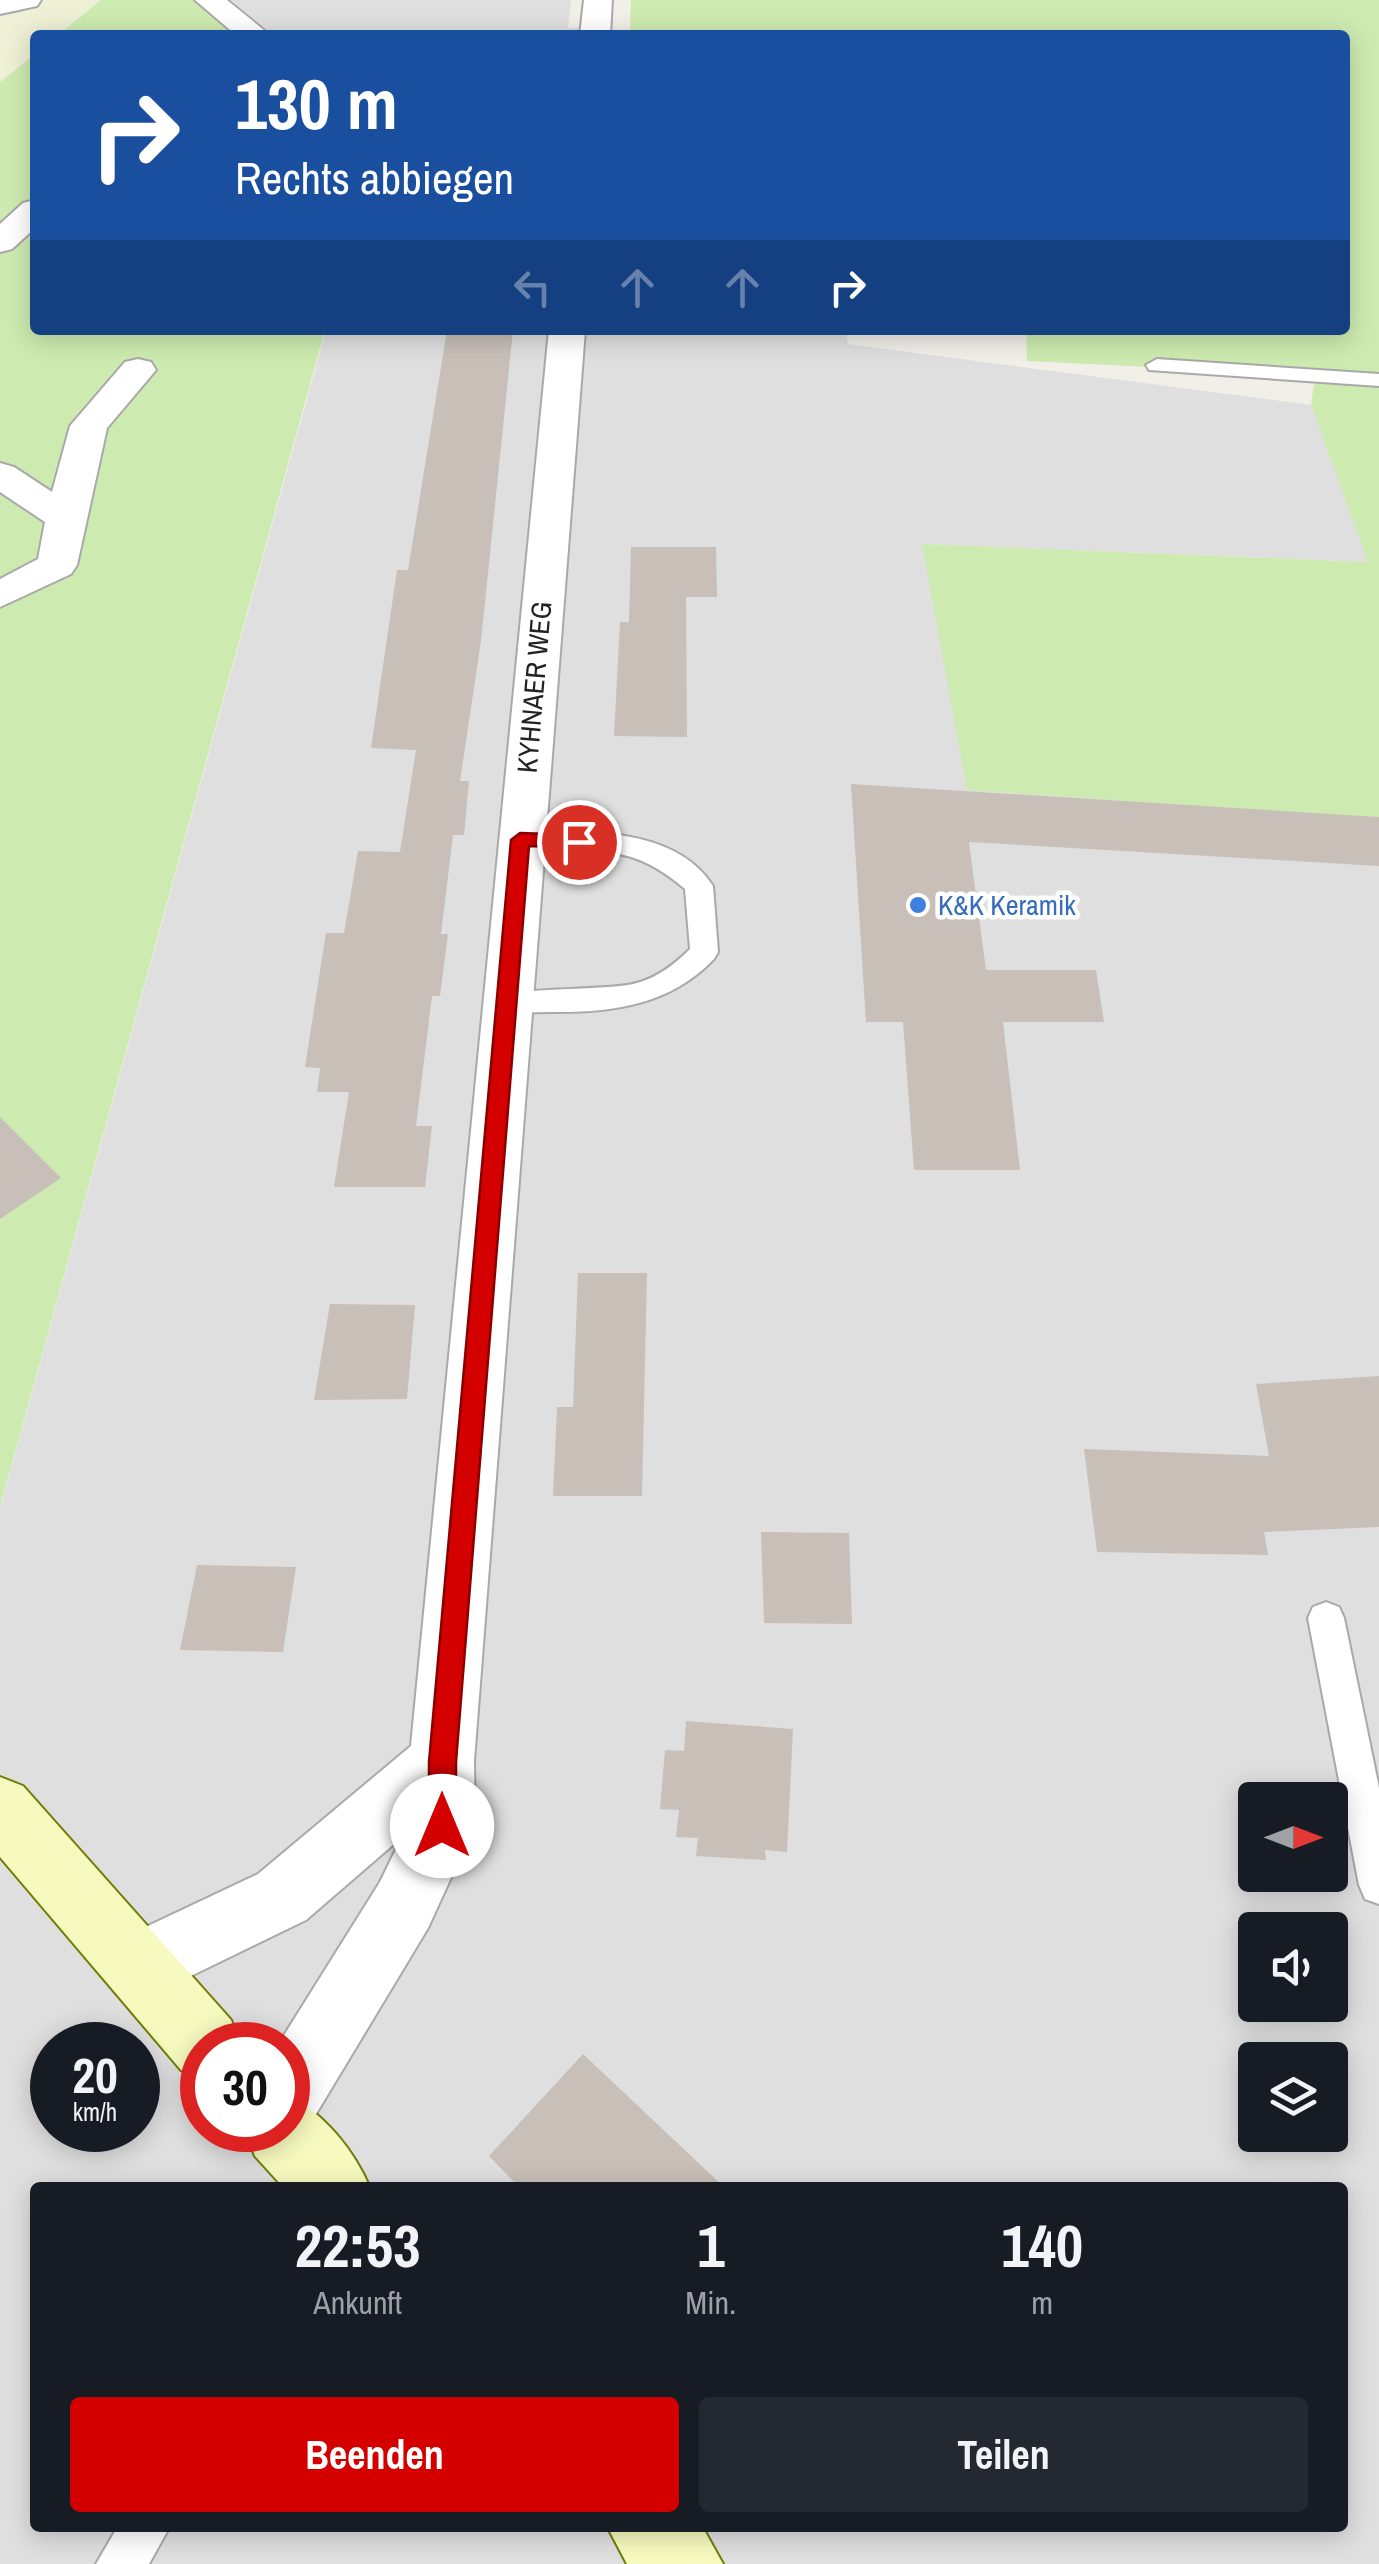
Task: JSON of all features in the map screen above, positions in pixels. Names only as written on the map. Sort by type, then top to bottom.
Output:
[{"type":"street","points":[[0,6],[27,0]]},
{"type":"street","points":[[209,0],[238,30]]},
{"type":"street","points":[[595,30],[598,0]]},
{"type":"street","points":[[0,242],[30,217]]},
{"type":"street","name":"KYHNAER WEG","points":[[310,2058],[404,1905],[442,1826],[442,1762],[567,335]]},
{"type":"street","points":[[0,594],[57,565],[65,518],[90,426],[138,370]]},
{"type":"street","points":[[0,475],[65,518]]},
{"type":"street","points":[[138,1966],[282,1898],[442,1762]]},
{"type":"street","points":[[0,1808],[186,2022]]},
{"type":"street","points":[[300,2152],[327,2182]]},
{"type":"street","points":[[652,2532],[682,2564]]},
{"type":"lane","points":[[1157,366],[1379,380]]},
{"type":"lane","points":[[506,1002],[620,998],[664,988],[689,972],[704,952],[699,886],[673,860],[621,844],[520,840]]},
{"type":"lane","points":[[1326,1618],[1379,1885]]},
{"type":"lane","points":[[120,2564],[141,2532]]},
{"type":"shaded area","points":[[231,0],[571,0],[568,28],[618,30],[268,30]]},
{"type":"shaded area","points":[[325,335],[847,335],[848,344],[1311,405],[1369,562],[922,544],[1379,818],[1379,2564],[0,2564],[0,1509]]},
{"type":"green space","points":[[51,0],[101,0],[64,30],[30,30],[30,58],[0,82],[0,11]]},
{"type":"green space","points":[[101,0],[200,0],[247,30],[64,30]]},
{"type":"green space","points":[[631,0],[1379,0],[1379,818],[967,790],[922,544],[1368,562],[1311,405],[1315,375],[1027,361],[1026,335],[1350,335],[1350,30],[630,30]]},
{"type":"green space","points":[[30,58],[30,335],[324,335],[0,1507],[0,82]]},
{"type":"building","points":[[446,335],[512,335],[481,641],[460,781],[469,781],[464,835],[453,835],[441,934],[448,934],[440,996],[432,996],[416,1126],[432,1126],[425,1187],[334,1187],[349,1092],[317,1092],[320,1068],[305,1067],[326,933],[344,933],[358,851],[400,852],[416,750],[371,748],[397,570],[408,570]]},
{"type":"building","points":[[631,547],[716,547],[717,597],[686,597],[687,737],[614,736],[620,622],[629,622]]},
{"type":"building","points":[[851,784],[1379,817],[1379,866],[969,842],[986,970],[1096,970],[1104,1022],[1003,1022],[1020,1170],[914,1170],[903,1022],[866,1022]]},
{"type":"building","points":[[0,1117],[61,1178],[0,1219]]},
{"type":"building","points":[[578,1273],[647,1273],[642,1496],[553,1496],[557,1407],[573,1407]]},
{"type":"building","points":[[330,1304],[415,1305],[407,1399],[314,1400]]},
{"type":"building","points":[[1379,1376],[1379,1527],[1264,1532],[1268,1555],[1097,1552],[1084,1449],[1269,1456],[1256,1384]]},
{"type":"building","points":[[761,1532],[849,1533],[852,1624],[764,1623]]},
{"type":"building","points":[[197,1565],[296,1567],[283,1652],[180,1650]]},
{"type":"building","points":[[686,1721],[793,1729],[787,1852],[765,1850],[766,1860],[696,1856],[698,1838],[676,1837],[679,1810],[660,1809],[665,1750],[684,1751]]},
{"type":"building","points":[[583,2054],[719,2182],[514,2182],[489,2156]]},
{"type":"place","name":"K&K Keramik","points":[[918,905]]},
{"type":"route","points":[[442,1826],[442,1762],[520,840],[579,842]]}]
